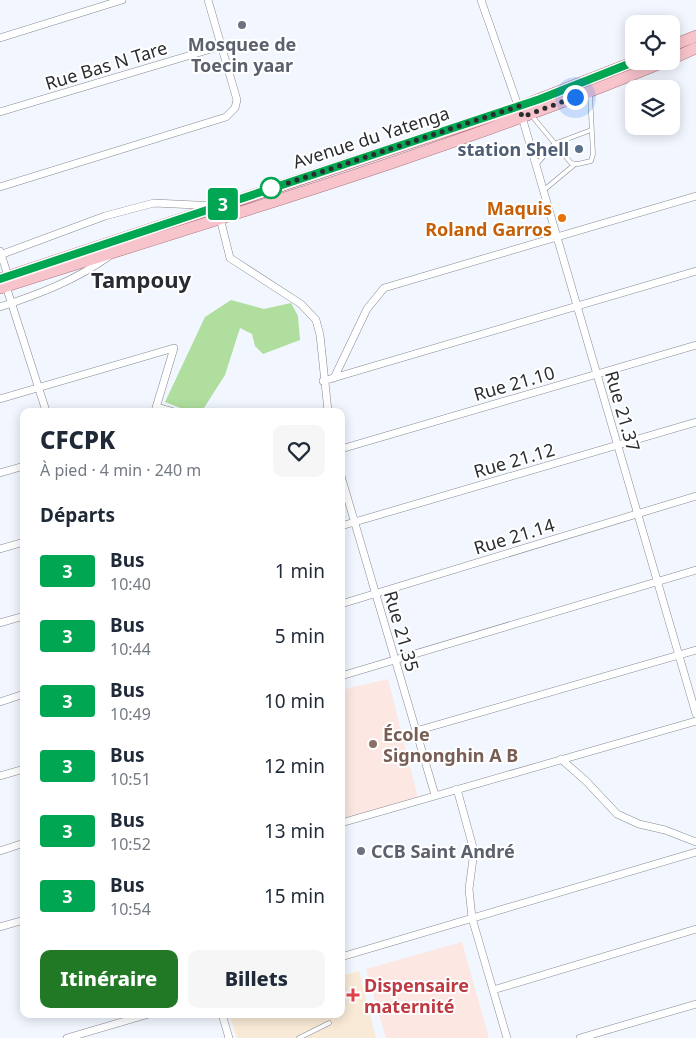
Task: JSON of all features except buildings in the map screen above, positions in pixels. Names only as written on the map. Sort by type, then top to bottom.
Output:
[{"type":"main road","points":[[680,42],[696,36]]},
{"type":"main road","points":[[680,55],[696,48]]},
{"type":"main road","name":"Avenue du Yatenga","points":[[524,113],[625,66]]},
{"type":"main road","name":"Avenue du Yatenga","points":[[4,282],[218,212],[276,201],[590,91],[643,70]]},
{"type":"main road","name":"Avenue du Yatenga","points":[[4,282],[120,249],[218,212]]},
{"type":"street","points":[[0,38],[122,0]]},
{"type":"street","points":[[0,187],[231,114],[237,100],[208,0]]},
{"type":"street","name":"Rue 21.37","points":[[481,0],[524,113],[536,166],[556,237],[696,714]]},
{"type":"street","name":"Rue Bas N Tare","points":[[0,112],[221,46]]},
{"type":"street","points":[[334,378],[367,309],[380,290],[696,196]]},
{"type":"street","points":[[45,408],[4,282],[0,253],[105,216],[154,203],[218,212],[230,258],[301,304],[316,320],[320,335],[323,381],[328,408]]},
{"type":"street","points":[[0,307],[53,289],[84,274],[120,249]]},
{"type":"street","points":[[323,381],[696,271]]},
{"type":"street","name":"Rue 21.10","points":[[345,448],[696,345]]},
{"type":"street","points":[[0,399],[174,348],[156,408]]},
{"type":"street","name":"Rue 21.12","points":[[345,525],[696,422]]},
{"type":"street","points":[[0,473],[20,467]]},
{"type":"street","name":"Rue 21.35","points":[[345,490],[435,795]]},
{"type":"street","name":"Rue 21.14","points":[[345,603],[696,496]]},
{"type":"street","points":[[0,549],[20,543]]},
{"type":"street","points":[[345,675],[696,570]]},
{"type":"street","points":[[0,623],[20,617]]},
{"type":"street","points":[[416,731],[696,650]]},
{"type":"street","points":[[0,702],[20,695]]},
{"type":"street","points":[[345,822],[696,721]]},
{"type":"street","points":[[561,759],[586,781],[617,814],[639,824],[665,830],[696,842]]},
{"type":"street","points":[[0,776],[20,770]]},
{"type":"street","points":[[457,789],[474,851],[469,889],[472,918],[507,1038]]},
{"type":"street","points":[[0,851],[20,844]]},
{"type":"street","points":[[345,956],[696,852]]},
{"type":"street","points":[[0,927],[20,921]]},
{"type":"street","points":[[493,990],[696,929]]},
{"type":"street","points":[[580,1038],[696,1004]]},
{"type":"street","points":[[67,1038],[135,1018]]},
{"type":"street","points":[[223,1018],[229,1038]]},
{"type":"lane","points":[[543,191],[574,164],[593,159],[590,91]]},
{"type":"lane","points":[[524,113],[574,164]]},
{"type":"lane","points":[[536,166],[554,144],[592,130]]},
{"type":"lane","points":[[300,1038],[329,1023]]},
{"type":"shaded area","name":"École Signonghin A B","points":[[388,679],[418,798],[345,819],[345,689]]},
{"type":"shaded area","points":[[462,942],[489,1038],[386,1038],[366,969]]},
{"type":"shaded area","name":"Dispensaire maternité","points":[[359,971],[376,1038],[237,1038],[230,1018],[345,1018],[345,975]]},
{"type":"green space","points":[[231,300],[264,309],[291,303],[298,316],[300,340],[263,354],[255,346],[252,334],[240,328],[225,375],[204,408],[180,408],[165,402],[205,317]]},
{"type":"bus line","name":"3","points":[[0,279],[540,99],[625,66]]},
{"type":"place","name":"Mosquee de Toecin yaar","points":[[242,25]]},
{"type":"place","name":"station Shell","points":[[579,149]]},
{"type":"place","name":"Maquis Roland Garros","points":[[562,218]]},
{"type":"place","name":"École Signonghin A B","points":[[373,744]]},
{"type":"place","name":"CCB Saint André","points":[[361,851]]},
{"type":"place","name":"Dispensaire maternité","points":[[353,995]]},
{"type":"district","name":"Tampouy","points":[[141,279]]},
{"type":"route","points":[[271,188],[267,190],[519,106],[522,117],[575,97]]}]
